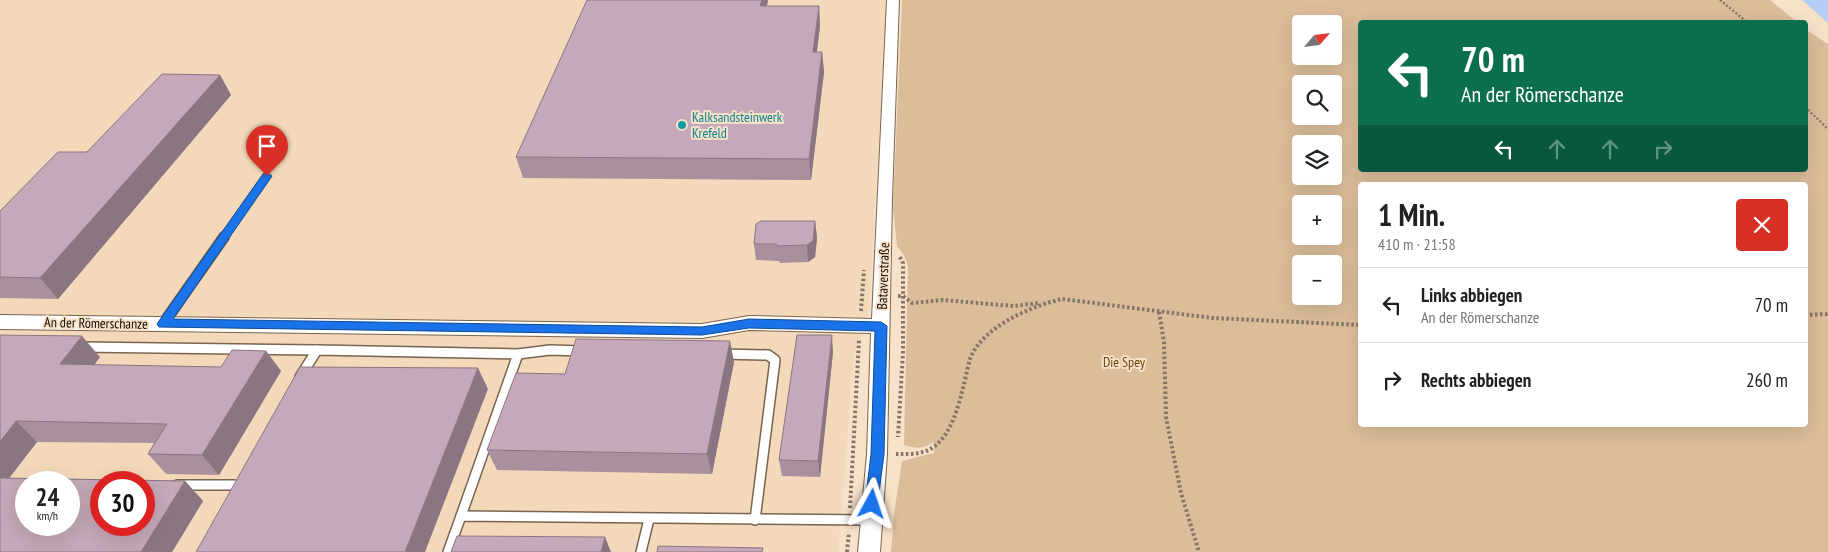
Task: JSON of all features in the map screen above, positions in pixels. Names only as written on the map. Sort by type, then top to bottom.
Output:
[{"type":"street","name":"Bataverstraße","points":[[869,552],[877,454],[893,0]]},
{"type":"street","name":"An der Römerschanze","points":[[0,322],[702,331],[749,323],[881,326]]},
{"type":"lane","points":[[163,324],[267,176]]},
{"type":"lane","points":[[68,347],[518,354],[550,350],[590,351]]},
{"type":"lane","points":[[296,384],[317,350]]},
{"type":"lane","points":[[448,552],[518,354]]},
{"type":"lane","points":[[708,354],[768,355],[775,360],[755,520]]},
{"type":"lane","points":[[162,484],[235,485]]},
{"type":"lane","points":[[461,516],[871,520]]},
{"type":"lane","points":[[641,552],[649,519]]},
{"type":"path","points":[[1720,0],[1745,20]]},
{"type":"path","points":[[1808,110],[1828,129]]},
{"type":"path","points":[[904,296],[912,303],[943,300],[1012,306],[1062,299],[1213,318],[1358,325]]},
{"type":"path","points":[[877,454],[916,454],[933,448],[948,433],[973,352],[996,329],[1018,314],[1042,303]]},
{"type":"path","points":[[1158,312],[1164,342],[1166,416],[1182,493],[1199,552]]},
{"type":"path","points":[[1808,315],[1828,314]]},
{"type":"path","points":[[847,552],[860,326]]},
{"type":"shaded area","points":[[0,0],[887,0],[869,314],[854,355],[838,552],[0,552]]},
{"type":"green space","name":"Die Spey","points":[[902,0],[1770,0],[1795,20],[1358,20],[1358,172],[1808,172],[1808,31],[1828,44],[1828,552],[891,552],[894,514],[902,461],[934,453],[934,442],[920,448],[904,445],[908,266],[904,255],[897,246],[893,207]]},
{"type":"water","points":[[1802,0],[1828,0],[1828,23]]},
{"type":"building","name":"Kalksandsteinwerk Krefeld","points":[[587,0],[762,0],[760,6],[819,6],[813,52],[822,52],[809,159],[516,157]]},
{"type":"building","points":[[162,74],[220,75],[40,278],[0,277],[0,211],[58,152],[87,152]]},
{"type":"building","points":[[761,221],[815,221],[813,241],[807,245],[777,246],[776,244],[754,244],[756,224]]},
{"type":"building","points":[[0,335],[82,336],[60,364],[221,367],[232,350],[266,351],[202,455],[148,454],[167,424],[16,421],[0,442]]},
{"type":"building","points":[[797,335],[832,335],[818,461],[779,460]]},
{"type":"building","points":[[576,339],[730,341],[707,454],[487,450],[516,373],[565,374]]},
{"type":"building","points":[[300,367],[478,368],[405,552],[196,552]]},
{"type":"building","points":[[0,478],[15,478],[15,536],[80,536],[80,479],[90,479],[90,536],[151,536],[141,552],[0,552]]},
{"type":"building","points":[[155,481],[185,481],[155,529]]},
{"type":"building","points":[[457,536],[605,537],[601,552],[451,552]]},
{"type":"building","points":[[658,546],[763,548],[762,552],[657,552]]},
{"type":"place","name":"Kalksandsteinwerk Krefeld","points":[[682,125]]},
{"type":"route","points":[[267,176],[163,324],[702,331],[749,323],[881,326],[877,454],[872,504]]}]
